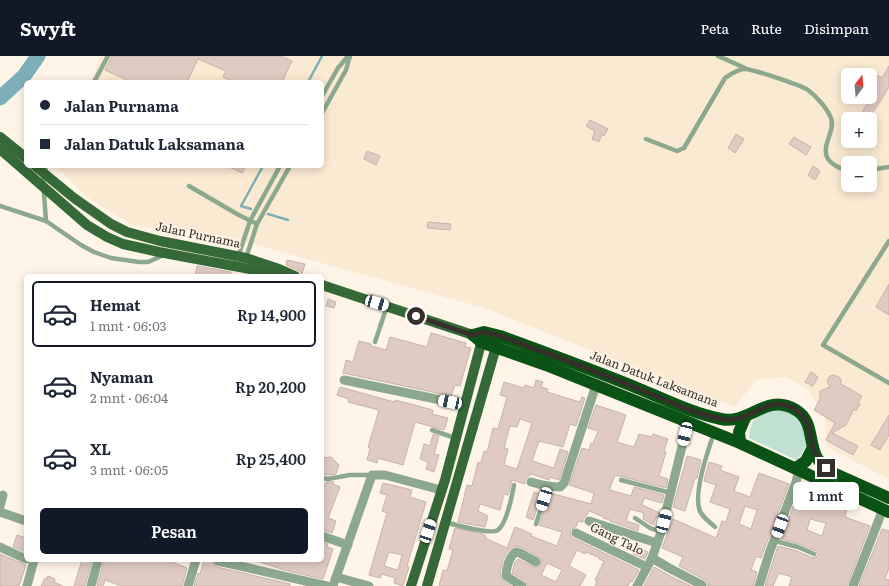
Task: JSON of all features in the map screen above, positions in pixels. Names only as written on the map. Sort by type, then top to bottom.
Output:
[{"type":"highway","name":"Jalan Datuk Laksamana","points":[[479,336],[500,336],[722,420],[745,418],[764,406],[774,404],[784,405],[796,410],[806,420],[813,448],[821,462],[833,473],[887,506]]},
{"type":"highway","points":[[479,336],[495,348],[546,365],[688,422],[887,506]]},
{"type":"highway","points":[[740,443],[739,432],[745,418]]},
{"type":"highway","points":[[798,469],[806,461],[813,448]]},
{"type":"main road","points":[[0,137],[24,156]]},
{"type":"main road","name":"Jalan Purnama","points":[[0,149],[87,225],[107,237],[123,244],[168,254],[241,262],[279,269],[290,274]]},
{"type":"main road","name":"Jalan Purnama","points":[[37,168],[74,198],[111,224],[127,232],[280,274]]},
{"type":"main road","points":[[324,286],[479,336],[465,405],[441,490],[411,586]]},
{"type":"main road","points":[[427,586],[495,348],[500,336]]},
{"type":"street","points":[[344,380],[465,405]]},
{"type":"street","points":[[531,482],[548,487],[560,487],[564,483],[596,385]]},
{"type":"street","points":[[637,586],[652,558],[657,543],[688,422]]},
{"type":"street","points":[[759,586],[796,482],[798,469]]},
{"type":"street","points":[[333,586],[372,475],[385,475],[441,490]]},
{"type":"street","points":[[0,506],[3,495]]},
{"type":"street","points":[[853,586],[887,506]]},
{"type":"street","points":[[0,512],[24,520]]},
{"type":"street","points":[[589,521],[657,543]]},
{"type":"street","name":"Gang Talo","points":[[576,533],[647,567]]},
{"type":"street","points":[[324,537],[348,545]]},
{"type":"street","points":[[0,547],[24,557]]},
{"type":"street","points":[[522,586],[506,576],[506,569],[511,556],[516,552],[536,562]]},
{"type":"street","points":[[652,558],[702,585]]},
{"type":"street","points":[[27,586],[30,562]]},
{"type":"street","points":[[91,586],[97,562]]},
{"type":"street","points":[[188,586],[195,562]]},
{"type":"street","points":[[222,562],[326,586]]},
{"type":"street","points":[[336,577],[369,586]]},
{"type":"lane","points":[[95,80],[108,56]]},
{"type":"lane","points":[[324,92],[338,68],[349,56]]},
{"type":"lane","points":[[324,108],[346,70],[349,56]]},
{"type":"lane","points":[[718,56],[745,68],[807,89],[827,110],[831,117],[833,125],[826,146],[827,158],[835,167],[841,169]]},
{"type":"lane","points":[[646,139],[677,151],[684,148],[726,78],[734,72],[745,68]]},
{"type":"lane","points":[[877,169],[889,167]]},
{"type":"lane","points":[[46,168],[43,180],[46,221]]},
{"type":"lane","points":[[241,262],[250,221],[279,168]]},
{"type":"lane","points":[[241,262],[257,224],[289,168]]},
{"type":"lane","points":[[275,174],[283,178]]},
{"type":"lane","points":[[189,186],[257,224]]},
{"type":"lane","points":[[0,206],[46,221],[81,245],[94,252],[111,258],[148,262],[168,254]]},
{"type":"lane","points":[[889,241],[823,345],[889,383]]},
{"type":"lane","points":[[375,342],[387,306]]},
{"type":"lane","points":[[432,430],[455,438]]},
{"type":"lane","points":[[714,433],[704,466],[698,503],[700,512],[715,527]]},
{"type":"lane","points":[[324,478],[350,475],[372,475]]},
{"type":"lane","points":[[621,480],[671,493]]},
{"type":"lane","points":[[446,522],[471,529],[495,532],[499,530],[504,523],[514,485]]},
{"type":"lane","points":[[536,524],[548,487]]},
{"type":"lane","points":[[635,518],[650,528],[660,532]]},
{"type":"lane","points":[[775,541],[814,554]]},
{"type":"shaded area","points":[[101,56],[889,56],[889,479],[827,447],[825,416],[808,389],[785,377],[756,380],[735,407],[484,308],[221,235],[132,225],[90,199],[57,168],[324,168],[324,80],[91,80]]},
{"type":"green space","points":[[766,408],[800,414],[808,442],[801,455],[796,460],[749,438],[753,421]]},
{"type":"building","points":[[112,56],[281,56],[292,61],[283,80],[229,80],[223,77],[226,71],[198,59],[188,80],[127,80],[105,70]]},
{"type":"building","points":[[889,66],[889,87],[873,112],[862,112],[867,104],[877,104],[877,75],[882,78]]},
{"type":"building","points":[[590,120],[608,129],[604,136],[602,134],[599,142],[592,139],[595,131],[586,126]]},
{"type":"building","points":[[736,134],[744,139],[735,153],[728,148]]},
{"type":"building","points":[[794,137],[811,147],[806,155],[789,144]]},
{"type":"building","points":[[367,151],[380,156],[376,165],[364,159]]},
{"type":"building","points":[[813,166],[820,171],[815,180],[808,175]]},
{"type":"building","points":[[231,168],[245,168],[242,173]]},
{"type":"building","points":[[428,222],[451,224],[450,230],[427,228]]},
{"type":"building","points":[[287,260],[305,264],[302,274],[298,270],[286,265]]},
{"type":"building","points":[[197,266],[231,272],[230,274],[195,274]]},
{"type":"building","points":[[889,284],[889,315],[876,307]]},
{"type":"building","points":[[328,299],[336,302],[334,308],[326,306]]},
{"type":"building","points":[[431,333],[466,343],[465,347],[471,348],[460,386],[455,385],[451,396],[343,373],[346,360],[353,362],[359,341],[386,350],[390,337],[427,347]]},
{"type":"building","points":[[811,372],[818,377],[813,386],[805,382]]},
{"type":"building","points":[[833,375],[839,377],[841,384],[862,396],[858,403],[860,404],[856,411],[854,409],[846,425],[832,433],[858,446],[853,455],[826,440],[835,423],[814,410],[820,399],[820,391],[830,387],[827,381],[830,376]]},
{"type":"building","points":[[536,380],[543,382],[541,387],[548,389],[547,392],[580,402],[582,397],[585,398],[576,426],[570,424],[563,447],[539,441],[532,461],[554,468],[560,449],[568,452],[559,480],[550,477],[549,480],[531,474],[525,480],[525,484],[512,480],[508,495],[504,494],[500,510],[480,504],[478,511],[488,516],[485,527],[458,522],[467,485],[472,486],[478,462],[481,463],[484,451],[487,452],[493,428],[498,429],[507,397],[500,395],[504,382],[524,388],[525,385],[534,388]],"holes":[[[520,419],[532,423],[517,469],[504,465],[508,449],[504,448],[510,426],[517,427]]]},
{"type":"building","points":[[340,387],[395,402],[395,400],[433,410],[432,414],[448,418],[444,430],[415,422],[403,465],[378,458],[377,463],[367,460],[370,448],[368,447],[379,410],[348,402],[349,399],[337,395]]},
{"type":"building","points":[[596,405],[626,415],[617,442],[634,447],[639,434],[652,437],[653,434],[668,439],[659,476],[668,479],[666,488],[615,475],[610,488],[610,490],[631,496],[634,487],[664,495],[662,503],[644,498],[642,505],[660,513],[658,518],[656,517],[653,525],[643,519],[644,513],[630,509],[626,521],[639,525],[638,531],[610,521],[589,511],[583,519],[583,522],[578,521],[576,527],[570,531],[573,538],[639,570],[632,582],[630,581],[628,586],[595,586],[597,581],[595,580],[604,561],[586,552],[585,554],[577,550],[569,566],[586,575],[580,586],[528,586],[525,581],[512,573],[515,562],[518,559],[536,568],[541,565],[541,559],[523,548],[515,546],[506,554],[500,572],[501,579],[511,586],[439,586],[443,570],[447,571],[453,550],[449,549],[455,528],[483,534],[486,536],[485,538],[507,548],[515,527],[532,534],[531,536],[557,546],[562,532],[539,525],[550,493],[591,504],[594,493],[569,485],[582,448],[589,450],[598,431],[588,428]],"holes":[[[547,563],[562,570],[556,582],[541,575]]]},
{"type":"building","points":[[889,415],[889,435],[880,450],[871,445]]},
{"type":"building","points":[[433,434],[439,436],[434,454],[439,455],[434,472],[426,469],[428,462],[420,459],[424,444],[430,446]]},
{"type":"building","points":[[687,456],[701,460],[697,478],[695,478],[685,511],[673,507]]},
{"type":"building","points":[[331,457],[339,465],[336,474],[324,474],[324,458]]},
{"type":"building","points":[[709,462],[722,466],[720,470],[739,477],[734,491],[750,497],[759,473],[789,484],[761,558],[756,556],[751,570],[757,572],[753,586],[708,586],[705,580],[679,566],[683,557],[662,548],[673,519],[716,538],[722,521],[726,522],[730,509],[710,502],[716,485],[704,481]],"holes":[[[745,506],[757,510],[751,529],[739,524]]]},
{"type":"building","points":[[326,482],[334,482],[333,484],[340,487],[328,518],[336,521],[332,533],[324,531],[324,487]]},
{"type":"building","points":[[383,483],[412,490],[410,497],[426,502],[407,566],[409,567],[403,586],[394,583],[395,578],[382,574],[380,578],[369,575],[387,513],[382,511],[387,495],[380,493]],"holes":[[[389,552],[402,555],[398,570],[384,566]]]},
{"type":"building","points":[[800,488],[818,495],[817,497],[828,500],[827,502],[847,508],[845,517],[870,526],[847,586],[789,586],[792,577],[779,573],[773,586],[765,586],[778,546],[797,551],[813,558],[818,555],[816,551],[781,539]],"holes":[[[810,519],[826,523],[822,536],[807,530]]]},
{"type":"building","points":[[534,492],[542,494],[533,520],[526,517]]},
{"type":"building","points":[[882,529],[889,531],[889,568],[885,579],[889,580],[889,586],[859,586]]},
{"type":"building","points":[[17,535],[24,537],[24,551],[13,547]]},
{"type":"building","points":[[324,543],[328,544],[327,547],[333,549],[323,579],[284,570],[260,562],[324,562]]},
{"type":"building","points":[[636,547],[648,552],[645,559],[633,554]]},
{"type":"building","points":[[0,554],[26,565],[19,586],[0,586]]},
{"type":"building","points":[[81,562],[91,562],[85,586],[74,586]]},
{"type":"building","points":[[103,562],[172,562],[187,568],[182,586],[121,586],[105,580],[103,586],[97,586]]},
{"type":"building","points":[[203,562],[213,562],[217,567],[290,584],[290,586],[194,586],[198,573],[200,574]]},
{"type":"building","points":[[654,567],[674,578],[691,586],[644,586]]},
{"type":"building","points":[[48,576],[55,579],[54,582],[63,586],[41,586],[45,578],[47,579]]},
{"type":"waterway","points":[[0,98],[24,76],[38,56]]},
{"type":"waterway","points":[[309,80],[322,56]]},
{"type":"waterway","points":[[251,209],[241,206],[262,168]]},
{"type":"waterway","points":[[268,214],[288,220]]},
{"type":"route","points":[[416,316],[472,335],[484,332],[500,336],[722,420],[745,418],[764,406],[774,404],[784,405],[796,410],[806,420],[817,458],[826,468]]}]
